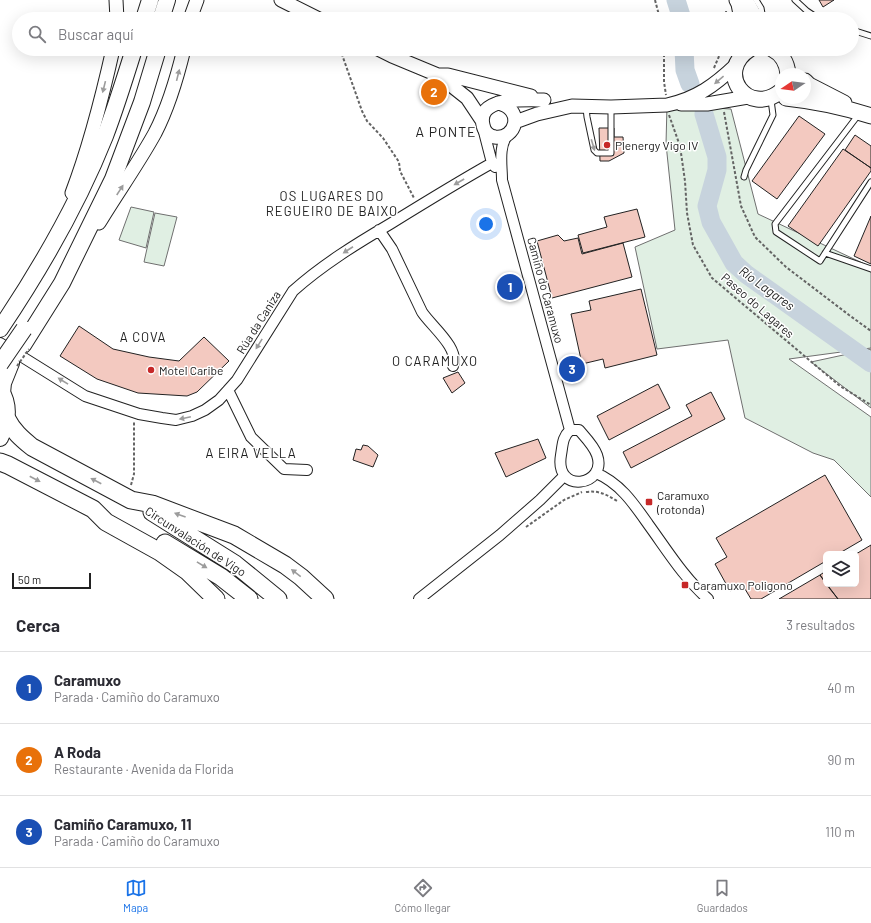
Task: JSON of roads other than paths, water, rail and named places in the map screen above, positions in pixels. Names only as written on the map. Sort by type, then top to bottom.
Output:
[{"type":"highway","points":[[146,12],[150,0]]},
{"type":"highway","points":[[150,12],[153,0]]},
{"type":"highway","points":[[164,12],[168,0]]},
{"type":"highway","points":[[166,12],[168,0]]},
{"type":"highway","points":[[0,333],[47,253],[70,210],[104,136],[132,56]]},
{"type":"highway","points":[[0,438],[7,419],[6,401],[1,391],[3,382],[24,329],[75,239],[113,156],[138,77],[141,56]]},
{"type":"highway","points":[[0,350],[42,283],[82,208],[103,163],[148,56]]},
{"type":"highway","points":[[10,364],[26,347],[62,283],[113,179],[142,102],[156,56]]},
{"type":"highway","points":[[7,419],[19,436],[32,447],[152,504],[234,535],[285,565],[301,577],[325,599]]},
{"type":"highway","points":[[0,462],[93,509],[106,522],[160,552],[187,571],[216,599]]},
{"type":"highway","name":"Circunvalación de Vigo","points":[[131,493],[235,564],[278,599]]},
{"type":"highway","name":"Circunvalación de Vigo","points":[[93,509],[167,544],[221,577],[249,599]]},
{"type":"main road","points":[[116,0],[117,12]]},
{"type":"main road","points":[[193,12],[197,0]]},
{"type":"main road","points":[[281,0],[305,12]]},
{"type":"main road","points":[[737,0],[741,12]]},
{"type":"main road","points":[[745,0],[752,12]]},
{"type":"main road","points":[[47,253],[54,232],[70,200],[82,167],[94,128],[112,56]]},
{"type":"main road","points":[[62,283],[74,267],[107,209],[134,168],[155,132],[168,105],[177,79],[182,56]]},
{"type":"main road","points":[[394,56],[438,75],[489,94],[498,103],[511,109],[515,122],[513,129],[508,134],[501,137],[494,137],[488,134],[467,98],[438,75]]},
{"type":"main road","points":[[704,98],[741,56]]},
{"type":"main road","points":[[742,56],[734,74],[736,83],[741,91],[748,97],[756,100],[775,97]]},
{"type":"main road","points":[[781,56],[789,68]]},
{"type":"main road","points":[[438,75],[448,76],[544,100],[572,106],[586,107],[667,105],[704,98],[748,97]]},
{"type":"main road","points":[[811,86],[866,114]]},
{"type":"main road","points":[[482,124],[484,111],[490,105],[520,100],[544,100]]},
{"type":"main road","points":[[811,102],[866,114]]},
{"type":"main road","points":[[515,122],[536,114],[572,106]]},
{"type":"street","name":"Camiño do Caramuxo","points":[[482,124],[492,163],[502,180]]},
{"type":"street","name":"Camiño do Caramuxo","points":[[508,134],[504,139],[501,150],[502,180],[570,430]]},
{"type":"street","name":"Rúa da Caniza","points":[[0,333],[85,396],[135,412],[162,418],[176,420],[192,416],[205,410],[219,400],[237,380],[293,291],[324,266],[379,230],[492,163]]},
{"type":"street","points":[[379,230],[392,249],[422,312],[428,321],[443,336],[450,347],[455,362],[453,366]]},
{"type":"street","points":[[228,390],[252,437],[284,469],[307,470]]},
{"type":"street","points":[[570,430],[579,430],[597,455],[598,464],[596,473],[591,479],[575,482],[564,476],[560,468],[560,458],[564,436],[570,430]]},
{"type":"street","points":[[596,473],[613,482],[629,498],[690,582],[708,599]]},
{"type":"street","points":[[419,599],[500,535],[540,500],[564,476]]},
{"type":"lane","points":[[756,0],[762,12]]},
{"type":"lane","points":[[795,0],[808,12]]},
{"type":"lane","points":[[859,32],[871,36]]},
{"type":"lane","points":[[744,177],[773,115],[776,104]]},
{"type":"lane","points":[[586,107],[586,117],[594,150],[597,153],[611,153],[611,107]]},
{"type":"lane","points":[[866,114],[775,224],[776,232],[820,261],[871,182]]},
{"type":"lane","points":[[826,253],[871,269]]},
{"type":"waterway","name":"Río Lagares","points":[[676,0],[680,12]]},
{"type":"waterway","name":"Río Lagares","points":[[684,56],[685,70],[690,84]]},
{"type":"waterway","name":"Río Lagares","points":[[704,114],[717,157],[717,170],[707,206],[711,222],[734,263],[746,274],[871,363]]},
{"type":"place","name":"A Roda","points":[[434,92]]},
{"type":"place","name":"Plenergy Vigo IV","points":[[607,145]]},
{"type":"place","name":"Caramuxo","points":[[510,287]]},
{"type":"place","name":"Camiño Caramuxo, 11","points":[[572,369]]},
{"type":"place","name":"Motel Caribe","points":[[151,370]]},
{"type":"place","name":"Caramuxo (rotonda)","points":[[649,502]]},
{"type":"place","name":"Caramuxo Poligono","points":[[685,585]]},
{"type":"district","name":"A PONTE","points":[[446,131]]},
{"type":"district","name":"OS LUGARES DO REGUEIRO DE BAIXO","points":[[332,204]]},
{"type":"district","name":"A COVA","points":[[143,337]]},
{"type":"district","name":"O CARAMUXO","points":[[435,361]]},
{"type":"district","name":"A EIRA VELLA","points":[[251,453]]}]
